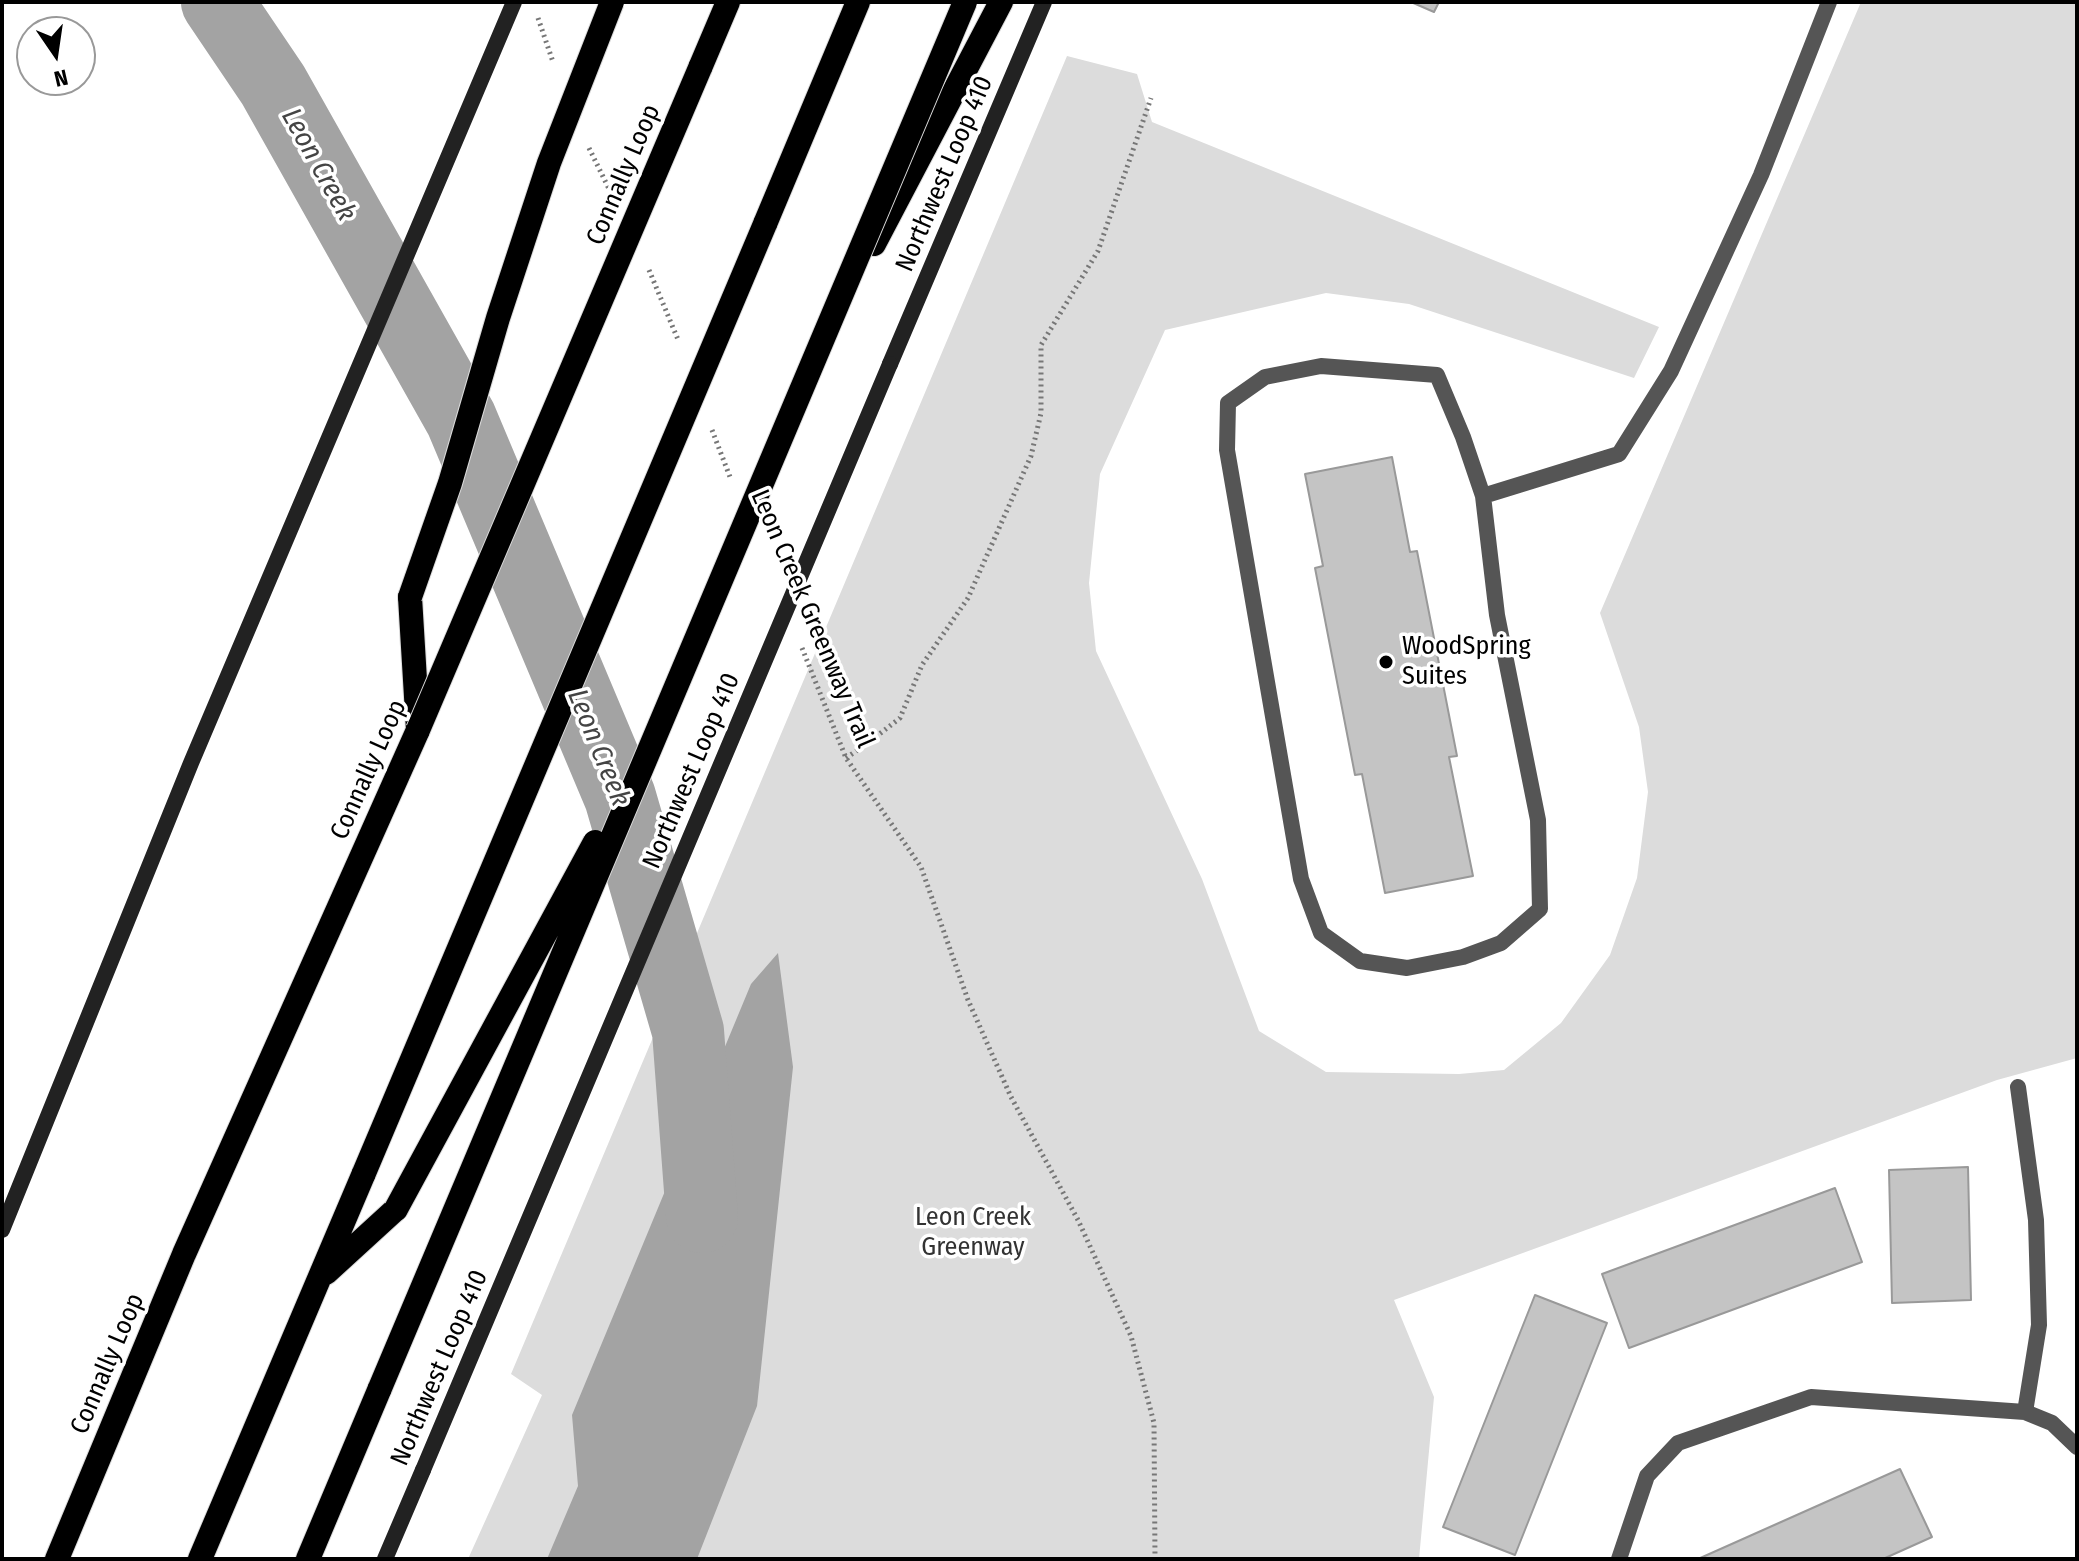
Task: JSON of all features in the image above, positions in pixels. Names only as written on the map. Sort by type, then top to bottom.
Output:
[{"type":"highway","points":[[418,730],[410,597],[450,483],[498,318],[549,163],[612,2]]},
{"type":"highway","name":"Connally Loop","points":[[57,1559],[184,1254],[418,730],[728,2]]},
{"type":"highway","points":[[200,1559],[858,2]]},
{"type":"highway","points":[[308,1559],[965,2]]},
{"type":"highway","points":[[318,1280],[396,1209],[632,774],[821,354],[910,170],[1001,2]]},
{"type":"main road","points":[[2,1230],[191,763],[514,2]]},
{"type":"main road","name":"Northwest Loop 410","points":[[385,1559],[1044,2]]},
{"type":"lane","points":[[1483,496],[1619,454],[1677,357],[1761,175],[1829,2]]},
{"type":"lane","points":[[1321,366],[1437,375],[1483,496],[1497,615],[1538,820],[1540,909],[1501,943],[1463,957],[1407,968],[1360,961],[1321,933],[1301,879],[1227,450],[1228,403],[1265,377],[1321,366]]},
{"type":"lane","points":[[2018,1087],[2036,1220],[2038,1278],[2039,1325],[2025,1412]]},
{"type":"lane","points":[[1619,1559],[1647,1476],[1678,1443],[1811,1397],[2025,1412],[2052,1423],[2077,1447]]},
{"type":"path","points":[[537,16],[556,70]]},
{"type":"path","points":[[846,758],[900,718],[922,665],[968,598],[1031,456],[1041,413],[1041,345],[1098,251],[1151,98]]},
{"type":"path","points":[[584,138],[617,206]]},
{"type":"path","points":[[644,260],[680,346]]},
{"type":"path","name":"Leon Creek Greenway Trail","points":[[708,419],[730,478]]},
{"type":"path","name":"Leon Creek Greenway Trail","points":[[798,639],[846,758],[921,867],[968,1000],[1022,1121],[1078,1220],[1131,1336],[1154,1423],[1155,1559]]},
{"type":"green space","name":"Leon Creek Greenway","points":[[1861,2],[2077,2],[2077,1058],[1997,1080],[1394,1300],[1434,1397],[1419,1559],[468,1559],[542,1395],[511,1374],[1067,56],[1137,74],[1152,122],[1659,327],[1634,378],[1409,304],[1326,293],[1165,330],[1100,474],[1089,583],[1096,651],[1202,879],[1259,1031],[1326,1072],[1459,1074],[1504,1070],[1561,1023],[1610,955],[1637,878],[1648,792],[1639,727],[1600,613]]},
{"type":"shaded area","points":[[778,953],[793,1067],[757,1406],[697,1559],[547,1559],[578,1486],[572,1415],[751,984]]},
{"type":"building","points":[[1411,2],[1439,2],[1434,12]]},
{"type":"building","name":"WoodSpring Suites","points":[[1392,457],[1410,552],[1417,551],[1457,756],[1449,757],[1473,876],[1385,893],[1362,774],[1355,775],[1315,568],[1323,566],[1305,474]]},
{"type":"building","points":[[1968,1167],[1971,1300],[1892,1303],[1889,1170]]},
{"type":"building","points":[[1835,1188],[1862,1262],[1629,1348],[1602,1274]]},
{"type":"building","points":[[1535,1295],[1607,1323],[1515,1555],[1443,1527]]},
{"type":"building","points":[[1900,1469],[1932,1537],[1883,1559],[1698,1559]]},
{"type":"waterway","name":"Leon Creek","points":[[217,2],[273,85],[461,419],[620,797],[688,1031],[702,1217]]},
{"type":"place","name":"WoodSpring Suites","points":[[1386,662]]}]
